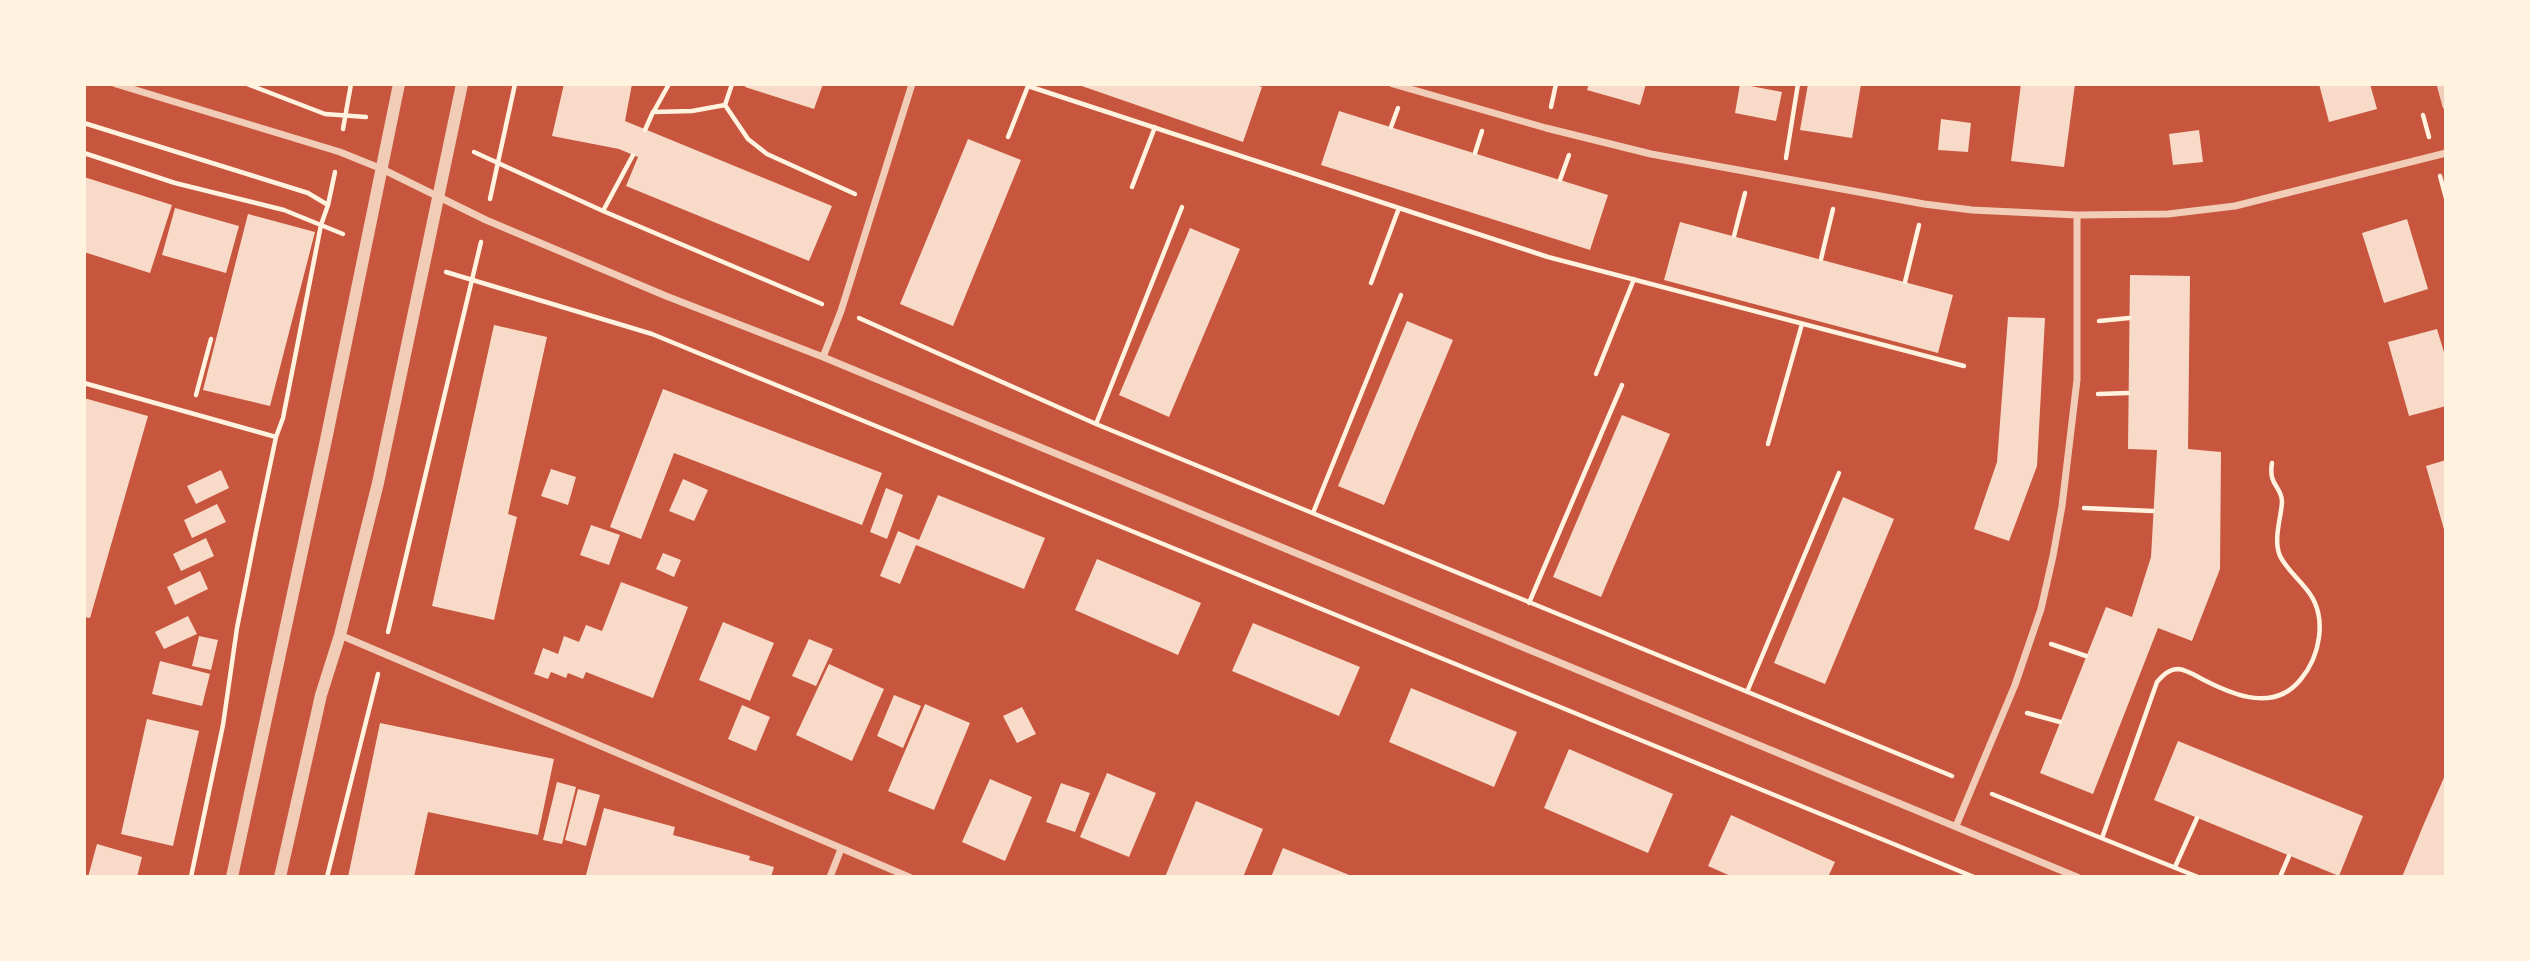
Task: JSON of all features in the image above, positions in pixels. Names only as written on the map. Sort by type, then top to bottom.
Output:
[{"type":"street","points":[[116,84],[340,152],[382,169],[486,220],[666,296],[823,357],[2077,877]]},
{"type":"street","points":[[232,877],[399,84]]},
{"type":"street","points":[[280,877],[321,695],[340,635],[378,483],[462,84]]},
{"type":"street","points":[[823,357],[841,311],[912,84]]},
{"type":"street","points":[[1394,84],[1546,128],[1651,154],[1924,204],[2077,215],[2168,214],[2235,206],[2446,153]]},
{"type":"street","points":[[2440,84],[2446,106]]},
{"type":"street","points":[[1956,827],[2006,707],[2031,638],[2053,556],[2062,506],[2075,395],[2077,215]]},
{"type":"street","points":[[340,635],[909,877]]},
{"type":"street","points":[[830,877],[841,849]]},
{"type":"path","points":[[247,84],[325,114],[392,121]]},
{"type":"path","points":[[498,162],[515,84]]},
{"type":"path","points":[[645,130],[669,84]]},
{"type":"path","points":[[725,105],[732,84]]},
{"type":"path","points":[[1783,179],[1798,84]]},
{"type":"path","points":[[1008,137],[1028,86],[1548,257],[1964,366]]},
{"type":"path","points":[[653,112],[692,111],[725,105]]},
{"type":"path","points":[[725,105],[748,139],[767,154],[876,203]]},
{"type":"path","points":[[84,123],[308,194],[328,205],[321,225],[283,418],[276,437],[237,628],[223,724],[191,877]]},
{"type":"path","points":[[1132,187],[1155,127]]},
{"type":"path","points":[[450,142],[1096,424],[2198,877]]},
{"type":"path","points":[[84,153],[175,183],[284,210],[365,244]]},
{"type":"path","points":[[603,211],[633,155]]},
{"type":"path","points":[[1734,236],[1751,171]]},
{"type":"path","points":[[1821,259],[1838,189]]},
{"type":"path","points":[[1905,282],[1924,204]]},
{"type":"path","points":[[1096,424],[1182,207]]},
{"type":"path","points":[[1371,283],[1399,208]]},
{"type":"path","points":[[425,265],[652,334],[1974,877]]},
{"type":"path","points":[[1596,374],[1634,279]]},
{"type":"path","points":[[327,877],[472,280]]},
{"type":"path","points":[[1313,513],[1401,295]]},
{"type":"path","points":[[2077,323],[2129,318]]},
{"type":"path","points":[[1768,444],[1802,323]]},
{"type":"path","points":[[196,395],[211,340]]},
{"type":"path","points":[[84,383],[276,437]]},
{"type":"path","points":[[1529,603],[1622,385]]},
{"type":"path","points":[[2075,395],[2128,393]]},
{"type":"path","points":[[2102,838],[2157,682],[2164,675],[2169,671],[2183,669],[2238,695],[2251,699],[2266,698],[2282,694],[2296,685],[2312,661],[2318,646],[2319,617],[2310,594],[2280,555],[2277,545],[2282,499],[2270,477],[2272,463]]},
{"type":"path","points":[[1747,692],[1839,473]]},
{"type":"path","points":[[2062,506],[2153,511]]},
{"type":"path","points":[[2031,638],[2086,656]]},
{"type":"path","points":[[2006,707],[2060,722]]},
{"type":"path","points":[[2175,867],[2197,818]]},
{"type":"path","points":[[2280,877],[2289,856]]},
{"type":"building","points":[[564,84],[632,84],[625,121],[832,206],[809,261],[626,186],[638,157],[619,149],[552,136]]},
{"type":"building","points":[[746,84],[823,84],[814,109],[745,87]]},
{"type":"building","points":[[1076,84],[1253,84],[1262,87],[1243,142]]},
{"type":"building","points":[[1589,84],[1646,84],[1640,105],[1587,90]]},
{"type":"building","points":[[1740,84],[1782,92],[1776,121],[1735,113]]},
{"type":"building","points":[[1808,84],[1861,84],[1852,138],[1800,130]]},
{"type":"building","points":[[2021,84],[2075,84],[2064,167],[2011,161]]},
{"type":"building","points":[[2319,84],[2370,84],[2377,109],[2329,122]]},
{"type":"building","points":[[1339,111],[1608,195],[1590,250],[1321,165]]},
{"type":"building","points":[[1941,119],[1971,123],[1968,152],[1938,150]]},
{"type":"building","points":[[2199,130],[2203,162],[2173,165],[2169,134]]},
{"type":"building","points":[[968,139],[1021,160],[953,326],[900,304]]},
{"type":"building","points":[[84,177],[172,205],[150,273],[84,252]]},
{"type":"building","points":[[175,208],[239,226],[226,273],[162,255]]},
{"type":"building","points":[[248,214],[315,232],[270,406],[203,390]]},
{"type":"building","points":[[2407,219],[2428,289],[2384,303],[2362,233]]},
{"type":"building","points":[[1680,222],[1953,295],[1938,353],[1664,280]]},
{"type":"building","points":[[1190,228],[1240,249],[1169,417],[1119,395]]},
{"type":"building","points":[[2130,275],[2190,276],[2188,449],[2221,452],[2220,569],[2192,641],[2158,628],[2093,794],[2040,773],[2106,607],[2132,617],[2151,557],[2157,450],[2128,449]]},
{"type":"building","points":[[2008,317],[2045,318],[2037,466],[2009,541],[1974,529],[1997,462]]},
{"type":"building","points":[[1407,321],[1453,340],[1384,505],[1338,486]]},
{"type":"building","points":[[494,325],[547,337],[508,514],[517,517],[494,620],[432,606]]},
{"type":"building","points":[[2437,329],[2446,359],[2446,406],[2409,416],[2388,342]]},
{"type":"building","points":[[663,389],[882,473],[862,525],[674,453],[641,539],[610,527]]},
{"type":"building","points":[[84,398],[148,416],[90,618],[84,617]]},
{"type":"building","points":[[1622,415],[1670,434],[1601,597],[1553,577]]},
{"type":"building","points":[[2446,460],[2446,533],[2445,533],[2426,466]]},
{"type":"building","points":[[551,469],[576,477],[568,505],[541,496]]},
{"type":"building","points":[[221,470],[229,488],[196,504],[187,486]]},
{"type":"building","points":[[683,479],[708,490],[694,521],[669,511]]},
{"type":"building","points":[[886,488],[903,495],[887,539],[870,532]]},
{"type":"building","points":[[938,495],[1045,538],[1024,589],[916,545],[900,584],[880,576],[898,531],[919,540]]},
{"type":"building","points":[[1843,497],[1894,519],[1825,684],[1774,663]]},
{"type":"building","points":[[217,504],[226,522],[192,538],[184,520]]},
{"type":"building","points":[[591,525],[620,535],[609,565],[580,555]]},
{"type":"building","points":[[206,538],[214,556],[181,571],[173,554]]},
{"type":"building","points":[[663,553],[681,560],[674,577],[656,569]]},
{"type":"building","points":[[1097,559],[1201,603],[1178,655],[1075,610]]},
{"type":"building","points":[[200,571],[208,589],[175,605],[167,587]]},
{"type":"building","points":[[621,582],[688,607],[653,698],[586,672],[583,679],[568,673],[566,678],[551,672],[548,679],[534,674],[543,648],[558,654],[564,636],[579,642],[586,625],[602,631]]},
{"type":"building","points":[[188,616],[197,634],[164,649],[155,632]]},
{"type":"building","points":[[723,622],[774,643],[750,701],[699,680]]},
{"type":"building","points":[[1253,623],[1360,667],[1339,716],[1232,671]]},
{"type":"building","points":[[199,636],[218,640],[211,670],[192,666]]},
{"type":"building","points":[[809,639],[833,649],[816,686],[792,676]]},
{"type":"building","points":[[160,661],[210,674],[202,706],[152,694]]},
{"type":"building","points":[[829,664],[884,689],[852,761],[796,735]]},
{"type":"building","points":[[1411,688],[1517,732],[1494,787],[1389,742]]},
{"type":"building","points":[[894,695],[921,706],[903,748],[877,736]]},
{"type":"building","points":[[925,704],[970,723],[934,810],[888,791]]},
{"type":"building","points":[[742,705],[770,717],[756,751],[728,739]]},
{"type":"building","points":[[1022,707],[1036,734],[1017,743],[1003,716]]},
{"type":"building","points":[[147,719],[199,731],[173,846],[121,834]]},
{"type":"building","points":[[380,723],[554,759],[538,835],[428,812],[414,877],[348,877]]},
{"type":"building","points":[[2178,741],[2363,816],[2339,876],[2154,800]]},
{"type":"building","points":[[1569,749],[1673,794],[1648,853],[1544,808]]},
{"type":"building","points":[[1107,773],[1156,793],[1129,857],[1080,837]]},
{"type":"building","points":[[2446,773],[2446,877],[2402,877],[2423,826]]},
{"type":"building","points":[[990,779],[1032,797],[1005,861],[962,842]]},
{"type":"building","points":[[557,782],[576,787],[562,844],[543,840]]},
{"type":"building","points":[[1061,783],[1090,793],[1075,832],[1046,822]]},
{"type":"building","points":[[578,789],[600,795],[586,846],[565,840]]},
{"type":"building","points":[[1196,801],[1263,829],[1243,877],[1165,877]]},
{"type":"building","points":[[604,808],[675,827],[673,835],[750,856],[749,860],[774,867],[771,877],[586,875]]},
{"type":"building","points":[[1731,815],[1835,862],[1828,877],[1733,877],[1708,866]]},
{"type":"building","points":[[97,844],[142,857],[137,877],[88,877]]},
{"type":"building","points":[[1283,848],[1354,877],[1271,877]]}]
